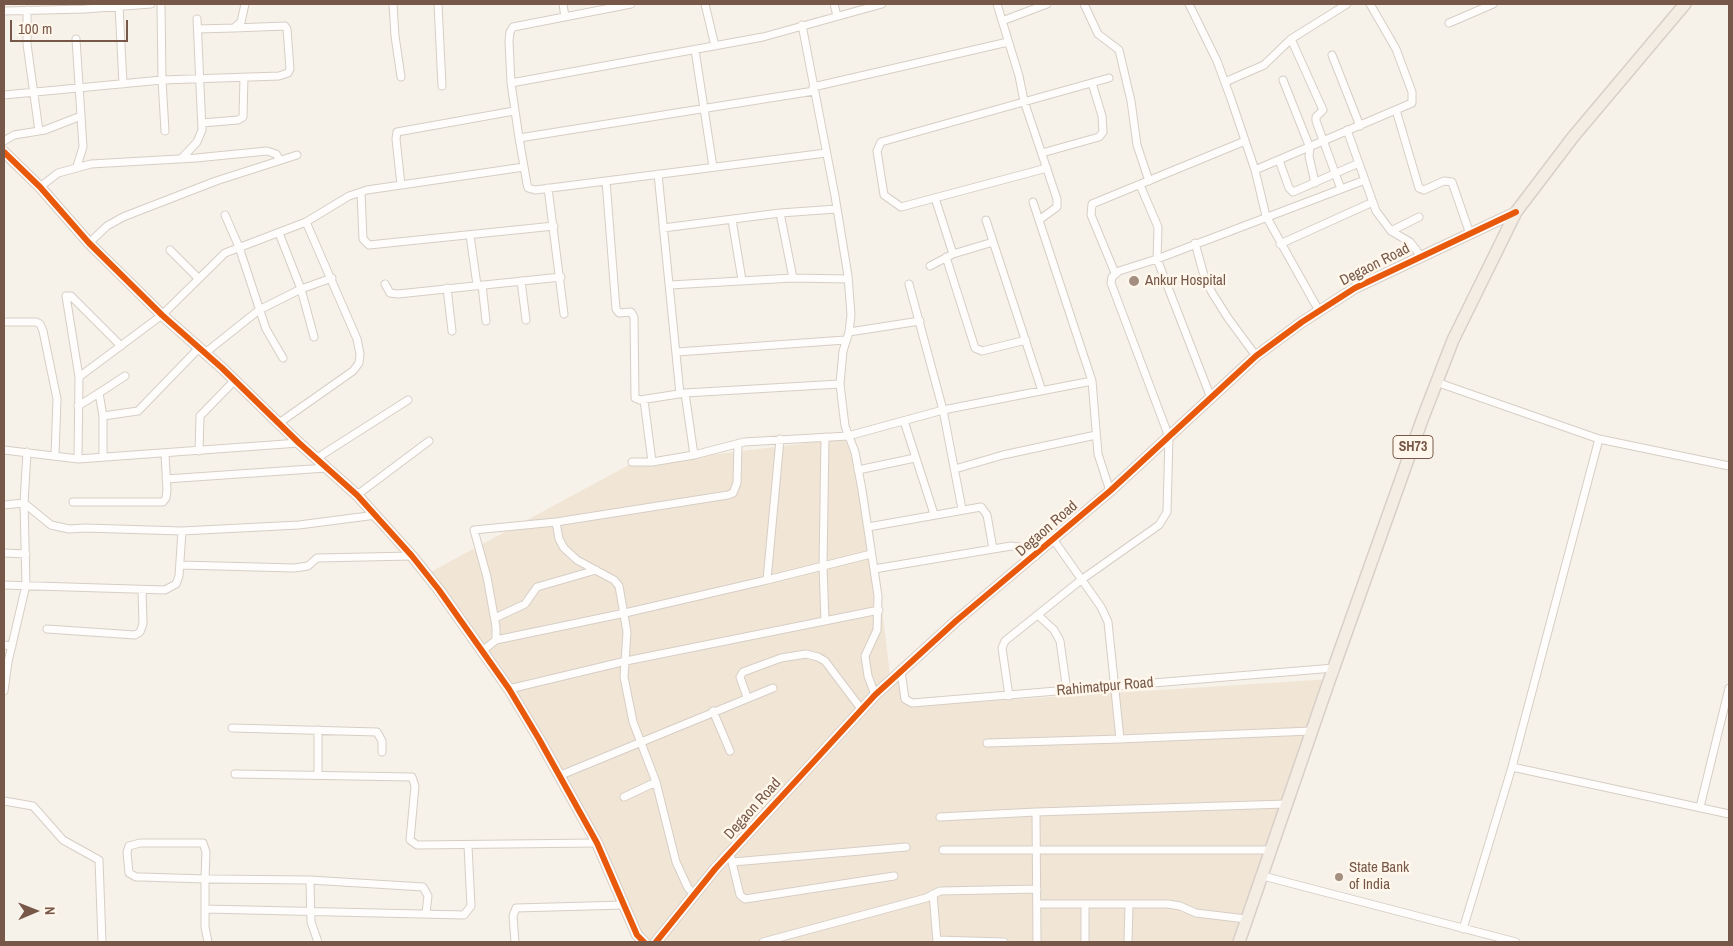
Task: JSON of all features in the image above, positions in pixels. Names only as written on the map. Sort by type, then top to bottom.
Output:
[{"type":"main road","name":"SH73","points":[[1238,942],[1311,731],[1436,382],[1453,340],[1516,212],[1573,137],[1681,5]]},
{"type":"street","points":[[6,9],[85,9],[151,4]]},
{"type":"street","points":[[161,4],[165,131]]},
{"type":"street","points":[[234,28],[241,22],[245,4]]},
{"type":"street","points":[[393,4],[401,77]]},
{"type":"street","points":[[438,4],[442,86]]},
{"type":"street","points":[[563,4],[564,17]]},
{"type":"street","points":[[626,4],[513,27],[510,32],[511,83],[514,111],[528,188],[535,190],[826,153]]},
{"type":"street","points":[[705,4],[716,46]]},
{"type":"street","points":[[834,4],[837,16]]},
{"type":"street","points":[[511,83],[762,37],[882,4]]},
{"type":"street","points":[[997,4],[1024,101],[1058,204],[1039,220]]},
{"type":"street","points":[[1002,21],[1047,4]]},
{"type":"street","points":[[1084,4],[1098,34],[1119,50],[1131,101],[1137,145],[1149,181]]},
{"type":"street","points":[[1189,4],[1204,31],[1225,82],[1255,170],[1266,216],[1319,311]]},
{"type":"street","points":[[1225,82],[1264,65],[1291,39],[1347,4]]},
{"type":"street","points":[[1255,170],[1412,103],[1412,92],[1396,49],[1370,4]]},
{"type":"street","points":[[1449,23],[1493,4]]},
{"type":"street","points":[[119,6],[123,84]]},
{"type":"street","points":[[27,10],[33,93],[39,131]]},
{"type":"street","points":[[181,159],[201,136],[197,19]]},
{"type":"street","points":[[4,95],[162,80],[279,76],[288,73],[290,69],[287,29],[281,25],[198,29]]},
{"type":"street","points":[[802,25],[837,209],[848,279],[851,315],[840,384],[848,436],[855,452],[868,527],[879,610],[877,630],[864,656],[868,676],[876,695]]},
{"type":"street","points":[[76,39],[83,147],[77,166]]},
{"type":"street","points":[[1291,39],[1323,110],[1316,117],[1341,189]]},
{"type":"street","points":[[519,138],[704,109],[814,89],[1008,42]]},
{"type":"street","points":[[695,50],[713,167]]},
{"type":"street","points":[[1332,55],[1360,126]]},
{"type":"street","points":[[202,123],[238,120],[243,117],[244,77]]},
{"type":"street","points":[[1047,168],[901,207],[884,195],[877,151],[878,145],[881,142],[1109,78]]},
{"type":"street","points":[[1283,80],[1310,148],[1309,156],[1315,182]]},
{"type":"street","points":[[1042,153],[1099,137],[1103,132],[1102,116],[1092,83]]},
{"type":"street","points":[[1396,110],[1419,188],[1424,190],[1444,181],[1452,182],[1470,234]]},
{"type":"street","points":[[401,185],[396,139],[398,132],[514,111]]},
{"type":"street","points":[[4,141],[14,135],[39,131],[81,116]]},
{"type":"street","points":[[1347,130],[1381,220],[1391,231],[1410,242],[1421,256]]},
{"type":"street","points":[[1009,696],[1003,644],[1081,580],[1159,525],[1167,512],[1169,437],[1111,283],[1115,273],[1092,215],[1091,206],[1245,141]]},
{"type":"street","points":[[40,187],[58,173],[77,166],[267,151],[276,154],[280,160]]},
{"type":"street","points":[[4,152],[40,187],[89,243],[162,315],[235,380],[326,468],[358,495],[412,556],[439,590],[509,689],[561,775],[597,843],[637,934],[644,942]]},
{"type":"street","points":[[89,243],[106,226],[118,219],[297,155]]},
{"type":"street","points":[[1279,160],[1291,191],[1359,163]]},
{"type":"street","points":[[79,377],[162,315],[198,278],[226,253],[306,222],[349,196],[361,192],[524,167]]},
{"type":"street","points":[[658,174],[682,393],[694,454]]},
{"type":"street","points":[[1115,273],[1157,259],[1365,180]]},
{"type":"street","points":[[606,181],[616,310],[619,313],[633,313],[634,396],[638,400],[682,393],[840,384]]},
{"type":"street","points":[[1140,185],[1158,227],[1157,259],[1211,398]]},
{"type":"street","points":[[548,188],[564,314]]},
{"type":"street","points":[[361,192],[363,240],[369,245],[554,226]]},
{"type":"street","points":[[935,198],[954,254]]},
{"type":"street","points":[[1033,202],[1092,381],[1098,454],[1110,490]]},
{"type":"street","points":[[1280,244],[1373,202]]},
{"type":"street","points":[[664,228],[780,213],[837,209]]},
{"type":"street","name":"Degaon Road","points":[[656,942],[695,895],[731,858],[876,695],[956,621],[1036,556],[1110,490],[1256,356],[1355,288],[1516,212]]},
{"type":"street","points":[[780,213],[793,278]]},
{"type":"street","points":[[225,215],[239,247],[266,329],[283,358]]},
{"type":"street","points":[[1391,231],[1419,217]]},
{"type":"street","points":[[732,220],[742,280]]},
{"type":"street","points":[[986,220],[1042,391]]},
{"type":"street","points":[[279,423],[353,371],[359,363],[360,347],[332,278],[306,222]]},
{"type":"street","points":[[279,233],[301,289],[314,337]]},
{"type":"street","points":[[470,235],[486,321]]},
{"type":"street","points":[[930,266],[954,254],[993,242]]},
{"type":"street","points":[[1195,243],[1203,272],[1212,291],[1228,318],[1256,356]]},
{"type":"street","points":[[170,250],[198,278]]},
{"type":"street","points":[[946,258],[975,348],[982,351],[1026,340]]},
{"type":"street","points":[[385,284],[390,293],[398,294],[560,277]]},
{"type":"street","points":[[103,416],[138,411],[202,351],[259,310],[301,289],[332,278]]},
{"type":"street","points":[[670,285],[793,278],[848,279]]},
{"type":"street","points":[[521,281],[526,320]]},
{"type":"street","points":[[909,284],[943,410],[962,509]]},
{"type":"street","points":[[447,288],[452,331]]},
{"type":"street","points":[[78,459],[79,377],[66,296],[71,296],[121,346]]},
{"type":"street","points":[[677,352],[847,336],[920,321]]},
{"type":"street","points":[[4,322],[36,322],[40,324],[57,399],[56,455]]},
{"type":"street","points":[[78,406],[125,376]]},
{"type":"street","points":[[199,451],[200,416],[235,380]]},
{"type":"street","points":[[632,462],[652,462],[738,444],[780,439],[848,436],[943,410],[1092,381]]},
{"type":"street","points":[[1436,382],[1599,439],[1729,466]]},
{"type":"street","points":[[99,393],[103,416],[103,457]]},
{"type":"street","points":[[317,458],[408,400]]},
{"type":"street","points":[[644,400],[652,462]]},
{"type":"street","points":[[904,421],[934,514]]},
{"type":"street","points":[[955,469],[1026,449],[1096,435]]},
{"type":"street","points":[[825,437],[823,567],[825,621]]},
{"type":"street","points":[[767,580],[780,439]]},
{"type":"street","points":[[1463,929],[1512,767],[1599,439]]},
{"type":"street","points":[[358,495],[429,441]]},
{"type":"street","points":[[4,450],[78,459],[300,443]]},
{"type":"street","points":[[496,640],[495,618],[485,564],[474,530],[556,522],[733,493],[737,483],[738,444]]},
{"type":"street","points":[[4,691],[26,585],[24,503],[27,452]]},
{"type":"street","points":[[73,502],[157,504],[163,502],[166,498],[165,454]]},
{"type":"street","points":[[858,470],[915,458]]},
{"type":"street","points":[[166,479],[326,468]]},
{"type":"street","points":[[4,504],[24,503],[51,526],[59,528],[182,531],[300,525],[377,515]]},
{"type":"street","points":[[868,527],[980,507],[985,510],[993,549]]},
{"type":"street","points":[[556,522],[559,539],[564,548],[577,560],[614,580],[619,586],[625,613],[628,648],[624,677],[628,702],[640,741],[656,782],[676,862],[688,888],[695,895]]},
{"type":"street","points":[[4,585],[142,591],[172,587],[179,576],[182,531]]},
{"type":"street","points":[[1054,539],[1101,607],[1108,622],[1120,739]]},
{"type":"street","points":[[874,569],[1019,546],[1036,556]]},
{"type":"street","points":[[4,553],[26,554]]},
{"type":"street","points":[[482,652],[496,640],[625,613],[871,554]]},
{"type":"street","points":[[180,565],[294,568],[308,566],[318,558],[412,556]]},
{"type":"street","points":[[495,618],[525,604],[537,588],[596,570]]},
{"type":"street","points":[[47,629],[135,635],[140,632],[143,624],[142,591]]},
{"type":"street","points":[[509,689],[626,661],[879,610]]},
{"type":"street","points":[[1038,615],[1058,635],[1067,691]]},
{"type":"street","points":[[4,645],[12,646]]},
{"type":"street","points":[[747,697],[740,677],[743,672],[781,658],[806,654],[825,661],[862,710]]},
{"type":"street","name":"Rahimatpur Road","points":[[902,671],[905,698],[912,703],[1334,668]]},
{"type":"street","points":[[561,775],[747,697],[773,688]]},
{"type":"street","points":[[1700,807],[1729,688]]},
{"type":"street","points":[[713,711],[730,752]]},
{"type":"street","points":[[232,728],[377,732],[382,741],[382,752]]},
{"type":"street","points":[[318,730],[318,775]]},
{"type":"street","points":[[987,743],[1311,731]]},
{"type":"street","points":[[1512,767],[1729,814]]},
{"type":"street","points":[[235,774],[412,777],[415,786],[410,840],[417,845],[468,846],[597,843]]},
{"type":"street","points":[[624,797],[656,782]]},
{"type":"street","points":[[4,801],[33,806],[63,840],[100,860],[102,942]]},
{"type":"street","points":[[940,817],[1036,812],[1174,810],[1286,804]]},
{"type":"street","points":[[1036,812],[1037,942]]},
{"type":"street","points":[[208,942],[205,927],[205,879],[206,852],[203,843],[140,843],[129,846],[127,852],[129,873],[132,875],[205,879],[310,880],[423,887],[428,896],[426,913]]},
{"type":"street","points":[[205,909],[310,913],[464,914],[470,910],[468,846]]},
{"type":"street","points":[[894,876],[745,900],[740,895],[731,858],[906,847]]},
{"type":"street","points":[[943,850],[1271,850]]},
{"type":"street","points":[[1262,876],[1516,942]]},
{"type":"street","points":[[310,880],[310,913],[318,942]]},
{"type":"street","points":[[763,942],[926,898],[947,890],[1037,888]]},
{"type":"street","points":[[934,894],[937,941],[1004,942]]},
{"type":"street","points":[[1038,904],[1174,905],[1196,913],[1246,919]]},
{"type":"street","points":[[1085,904],[1085,942]]},
{"type":"street","points":[[515,942],[513,916],[516,908],[624,905]]},
{"type":"street","points":[[1128,942],[1129,905]]},
{"type":"shaded area","points":[[855,437],[876,558],[891,683],[902,674],[911,706],[1331,679],[1236,942],[650,942],[640,937],[540,737],[425,575],[629,465]],"holes":[[[826,752],[683,914],[776,804]]]},
{"type":"cycle path","points":[[4,152],[40,187],[89,243],[162,315],[222,368],[299,443],[357,495],[412,556],[439,590],[509,689],[597,843],[637,935],[644,942]]},
{"type":"cycle path","points":[[656,942],[715,869],[875,695],[956,621],[1110,491],[1256,356],[1302,322],[1355,288],[1516,212]]},
{"type":"place","name":"Ankur Hospital","points":[[1134,281]]},
{"type":"place","name":"State Bank of India","points":[[1339,877]]}]
